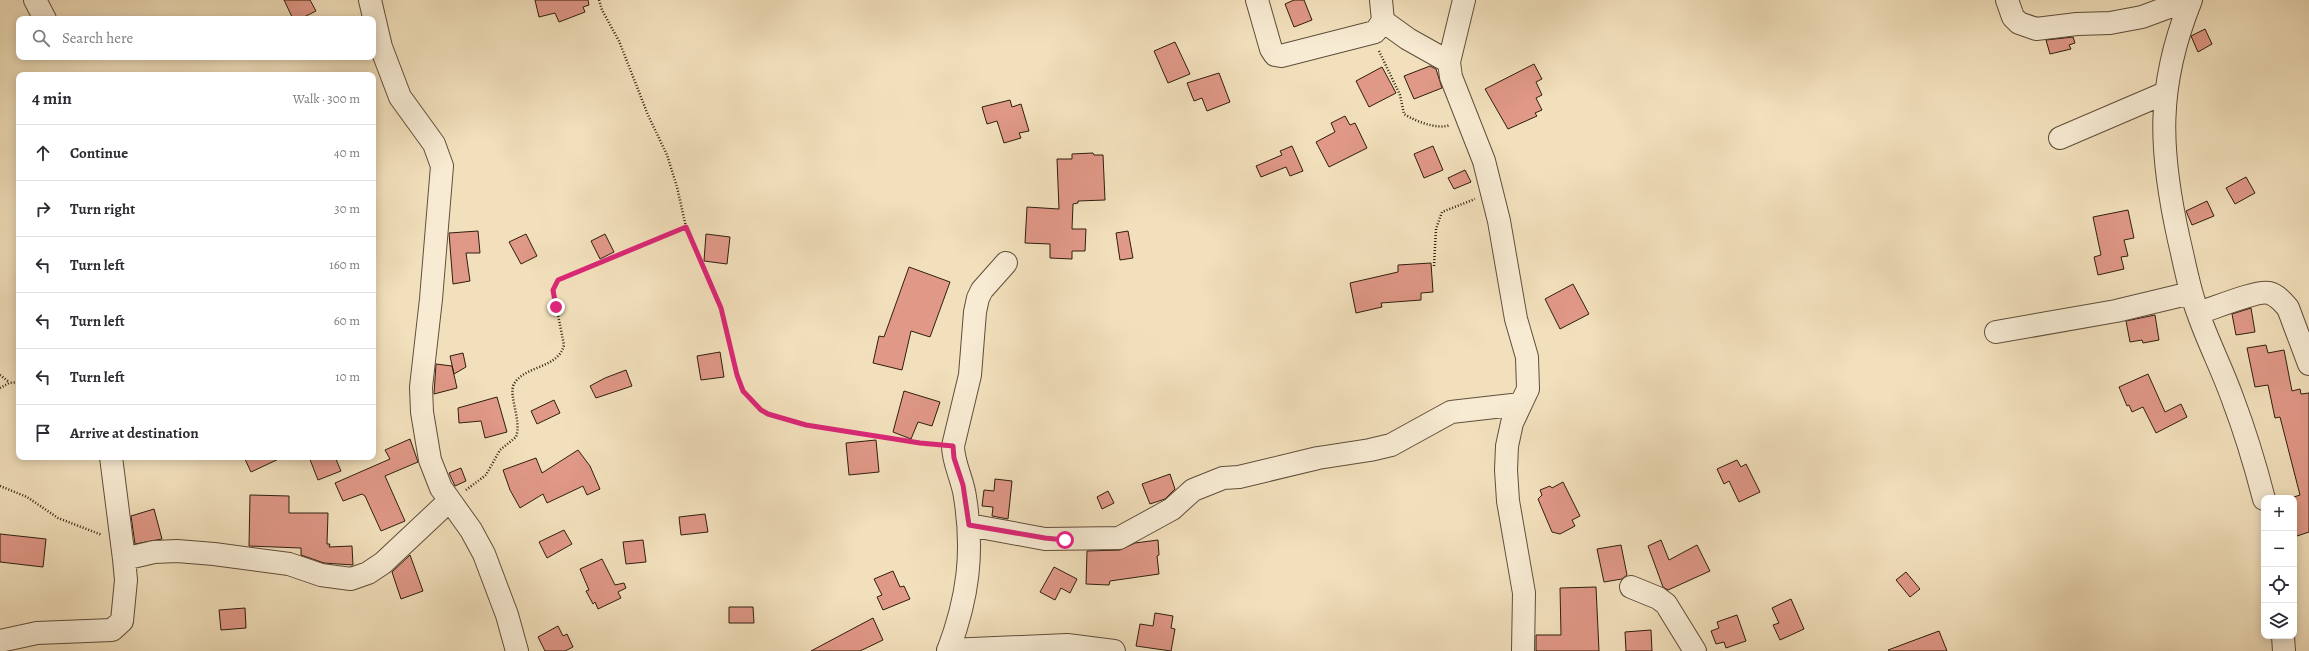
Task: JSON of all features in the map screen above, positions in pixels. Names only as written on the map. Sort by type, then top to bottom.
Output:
[{"type":"street","points":[[35,0],[43,16]]},
{"type":"street","points":[[370,0],[374,16]]},
{"type":"street","points":[[1257,0],[1271,49],[1275,55],[1281,56],[1378,18],[1449,62]]},
{"type":"street","points":[[1464,0],[1449,62],[1450,77],[1480,149],[1492,192],[1509,271],[1512,300],[1527,357],[1528,389],[1512,423],[1507,446],[1506,470],[1508,502],[1524,593],[1523,651]]},
{"type":"street","points":[[2007,0],[2013,17],[2019,23],[2036,29],[2076,24],[2110,23],[2142,17],[2189,0]]},
{"type":"street","points":[[2189,0],[2179,29],[2165,93],[2162,128],[2165,165],[2174,216],[2191,293],[2232,397],[2252,453],[2263,495]]},
{"type":"street","points":[[376,26],[381,47],[400,97],[434,144],[442,166],[431,299],[422,367],[421,399],[430,460],[436,477],[449,501],[471,530],[490,566],[507,615],[517,651]]},
{"type":"street","points":[[2060,138],[2165,93]]},
{"type":"street","points":[[1006,263],[982,290],[978,298],[975,312],[970,375],[953,446],[954,458],[963,485],[969,525],[970,561],[967,584],[948,650],[1067,645],[1114,651]]},
{"type":"street","points":[[1996,332],[2102,314],[2191,293]]},
{"type":"street","points":[[2198,313],[2259,293],[2270,293],[2283,302],[2288,308],[2309,364]]},
{"type":"street","points":[[969,525],[1045,538],[1120,538],[1172,509],[1193,490],[1223,478],[1239,477],[1318,458],[1370,450],[1391,444],[1451,412],[1521,404]]},
{"type":"street","points":[[0,641],[37,633],[112,630],[122,621],[126,580],[111,460]]},
{"type":"street","points":[[123,550],[154,552],[176,551],[214,554],[289,564],[321,575],[351,579],[368,573],[383,563],[449,501]]},
{"type":"street","points":[[1631,587],[1666,604],[1695,651]]},
{"type":"street","points":[[2283,639],[2284,651]]},
{"type":"path","points":[[599,0],[602,10],[619,41],[648,115],[667,155],[686,227],[721,308],[737,375],[743,391],[761,410],[768,414],[806,425],[920,443],[953,446]]},
{"type":"path","points":[[1378,18],[1404,114],[1412,119],[1444,127],[1467,118]]},
{"type":"path","points":[[1434,266],[1436,229],[1442,212],[1492,192]]},
{"type":"path","points":[[449,501],[486,475],[500,450],[516,437],[518,423],[513,390],[515,383],[561,354],[564,345],[553,290],[558,280],[686,227]]},
{"type":"path","points":[[0,375],[9,383]]},
{"type":"path","points":[[0,388],[9,383],[16,382]]},
{"type":"path","points":[[0,486],[27,497],[58,518],[91,532],[123,550]]},
{"type":"building","points":[[284,0],[310,0],[316,11],[306,16],[292,16]]},
{"type":"building","points":[[535,0],[588,0],[589,5],[583,7],[585,12],[559,22],[555,13],[539,17]]},
{"type":"building","points":[[1294,0],[1304,0],[1312,20],[1294,27],[1285,4]]},
{"type":"building","points":[[2205,29],[2212,44],[2198,52],[2191,36]]},
{"type":"building","points":[[2073,37],[2075,43],[2069,45],[2071,49],[2050,54],[2046,40]]},
{"type":"building","points":[[1175,42],[1190,74],[1168,83],[1154,51]]},
{"type":"building","points":[[1534,64],[1542,79],[1536,82],[1542,95],[1536,98],[1542,110],[1535,113],[1537,116],[1508,129],[1485,89]]},
{"type":"building","points":[[1430,66],[1436,69],[1442,88],[1414,99],[1404,76]]},
{"type":"building","points":[[1382,67],[1396,93],[1369,107],[1356,81]]},
{"type":"building","points":[[1219,73],[1230,102],[1207,111],[1202,98],[1194,101],[1187,83]]},
{"type":"building","points":[[1010,100],[1012,107],[1021,104],[1029,131],[1019,133],[1021,138],[1004,143],[997,121],[987,124],[982,107]]},
{"type":"building","points":[[1345,116],[1350,125],[1355,123],[1367,148],[1329,167],[1316,142],[1335,132],[1331,123]]},
{"type":"building","points":[[1292,146],[1303,171],[1290,176],[1286,167],[1261,177],[1256,166],[1282,155],[1280,151]]},
{"type":"building","points":[[1433,146],[1443,170],[1424,178],[1414,154]]},
{"type":"building","points":[[1093,153],[1094,155],[1103,155],[1105,200],[1078,201],[1078,203],[1073,204],[1072,229],[1086,229],[1085,251],[1072,251],[1072,259],[1050,258],[1050,244],[1025,243],[1027,207],[1059,209],[1057,159],[1072,159],[1072,154]]},
{"type":"building","points":[[1465,170],[1471,182],[1454,189],[1448,178]]},
{"type":"building","points":[[2246,177],[2255,193],[2235,204],[2226,188]]},
{"type":"building","points":[[2207,201],[2214,216],[2192,225],[2186,211]]},
{"type":"building","points":[[2128,210],[2134,238],[2124,240],[2128,256],[2121,257],[2124,269],[2098,275],[2094,257],[2101,255],[2093,217]]},
{"type":"building","points":[[478,231],[480,253],[466,253],[470,281],[453,284],[449,233]]},
{"type":"building","points":[[1128,231],[1133,258],[1120,260],[1116,233]]},
{"type":"building","points":[[526,234],[537,256],[521,264],[509,242]]},
{"type":"building","points":[[605,234],[614,252],[600,259],[591,241]]},
{"type":"building","points":[[706,234],[730,237],[727,264],[704,261]]},
{"type":"building","points":[[1431,263],[1433,292],[1421,293],[1421,300],[1381,303],[1382,307],[1356,313],[1350,283],[1398,272],[1398,265]]},
{"type":"building","points":[[909,267],[950,282],[930,337],[911,331],[902,370],[873,363],[879,336],[884,337]]},
{"type":"building","points":[[1573,284],[1589,314],[1560,329],[1545,299]]},
{"type":"building","points":[[2251,308],[2255,332],[2236,335],[2232,314]]},
{"type":"building","points":[[2155,315],[2159,340],[2143,343],[2142,340],[2130,342],[2126,321]]},
{"type":"building","points":[[2266,345],[2268,353],[2284,350],[2292,391],[2300,389],[2301,394],[2309,393],[2309,532],[2297,536],[2297,496],[2300,495],[2280,417],[2275,418],[2268,385],[2255,387],[2247,348]]},
{"type":"building","points":[[720,352],[724,377],[701,380],[697,356]]},
{"type":"building","points":[[463,353],[466,367],[454,374],[450,356]]},
{"type":"building","points":[[436,364],[452,366],[457,388],[434,394]]},
{"type":"building","points":[[626,370],[632,386],[596,398],[590,386],[605,378]]},
{"type":"building","points":[[2148,374],[2165,412],[2181,404],[2187,417],[2156,433],[2143,407],[2132,412],[2129,405],[2127,406],[2119,387]]},
{"type":"building","points":[[904,391],[940,402],[932,426],[918,422],[911,439],[893,432]]},
{"type":"building","points":[[497,397],[507,432],[485,438],[481,421],[459,423],[458,408]]},
{"type":"building","points":[[554,400],[560,413],[537,424],[531,411]]},
{"type":"building","points":[[410,439],[418,462],[385,476],[405,521],[381,531],[365,496],[362,494],[343,501],[335,483],[390,459],[385,450]]},
{"type":"building","points":[[876,440],[879,472],[849,475],[846,443]]},
{"type":"building","points":[[578,450],[590,466],[600,489],[587,495],[583,486],[547,503],[543,494],[520,508],[510,490],[503,470],[536,458],[542,473]]},
{"type":"building","points":[[245,460],[277,460],[251,472]]},
{"type":"building","points":[[310,460],[336,460],[341,471],[318,480]]},
{"type":"building","points":[[1737,460],[1741,467],[1746,464],[1760,492],[1739,502],[1729,481],[1724,484],[1717,469]]},
{"type":"building","points":[[461,468],[466,481],[455,486],[449,473]]},
{"type":"building","points":[[1170,474],[1175,489],[1165,499],[1150,504],[1142,484]]},
{"type":"building","points":[[995,479],[1012,481],[1008,519],[992,516],[993,507],[982,506],[984,490],[994,491]]},
{"type":"building","points":[[1563,482],[1580,516],[1572,520],[1575,526],[1560,534],[1552,532],[1538,499],[1542,495],[1540,490],[1550,486],[1552,488]]},
{"type":"building","points":[[1108,491],[1114,503],[1102,509],[1097,497]]},
{"type":"building","points":[[250,495],[289,496],[289,513],[328,513],[327,544],[330,544],[329,547],[352,546],[353,565],[324,563],[301,555],[301,548],[249,546]]},
{"type":"building","points":[[154,509],[162,539],[135,544],[131,516]]},
{"type":"building","points":[[705,514],[708,532],[681,535],[679,517]]},
{"type":"building","points":[[564,530],[572,544],[547,558],[539,542]]},
{"type":"building","points":[[0,534],[46,539],[43,567],[0,562]]},
{"type":"building","points":[[643,540],[646,562],[626,564],[623,542]]},
{"type":"building","points":[[1158,540],[1159,555],[1157,556],[1159,574],[1110,581],[1109,585],[1086,584],[1087,551],[1120,550],[1135,543]]},
{"type":"building","points":[[1661,540],[1669,560],[1697,545],[1710,571],[1668,590],[1663,587],[1648,546]]},
{"type":"building","points":[[1621,545],[1627,575],[1622,579],[1604,582],[1597,549]]},
{"type":"building","points":[[410,555],[423,591],[401,599],[392,572]]},
{"type":"building","points":[[602,559],[615,585],[624,583],[626,588],[618,592],[621,598],[598,609],[595,602],[593,604],[586,591],[589,590],[580,569]]},
{"type":"building","points":[[1054,567],[1077,579],[1070,593],[1061,588],[1055,600],[1040,592]]},
{"type":"building","points":[[893,571],[900,587],[904,586],[910,599],[883,610],[877,597],[882,595],[874,579]]},
{"type":"building","points":[[1906,572],[1920,589],[1910,597],[1896,580]]},
{"type":"building","points":[[1596,587],[1599,651],[1536,651],[1536,635],[1561,635],[1560,588]]},
{"type":"building","points":[[1791,599],[1804,629],[1780,640],[1773,625],[1779,623],[1772,608]]},
{"type":"building","points":[[729,607],[753,607],[754,623],[729,623]]},
{"type":"building","points":[[245,608],[246,628],[221,630],[219,610]]},
{"type":"building","points":[[1155,613],[1173,616],[1171,628],[1175,629],[1171,651],[1136,646],[1140,624],[1153,626]]},
{"type":"building","points":[[1737,615],[1746,641],[1726,648],[1724,642],[1716,644],[1711,631],[1719,628],[1717,622]]},
{"type":"building","points":[[873,618],[883,640],[860,651],[811,651]]},
{"type":"building","points":[[558,626],[563,636],[567,634],[573,647],[565,651],[545,651],[538,637]]},
{"type":"building","points":[[1651,630],[1652,651],[1626,651],[1625,632]]},
{"type":"building","points":[[1939,631],[1947,651],[1888,650]]},
{"type":"route","points":[[556,307],[553,286],[558,280],[569,274],[665,237],[686,227],[694,249],[712,285],[721,308],[737,375],[743,391],[761,410],[768,414],[806,425],[920,443],[953,446],[954,458],[963,485],[969,525],[1065,540]]}]
